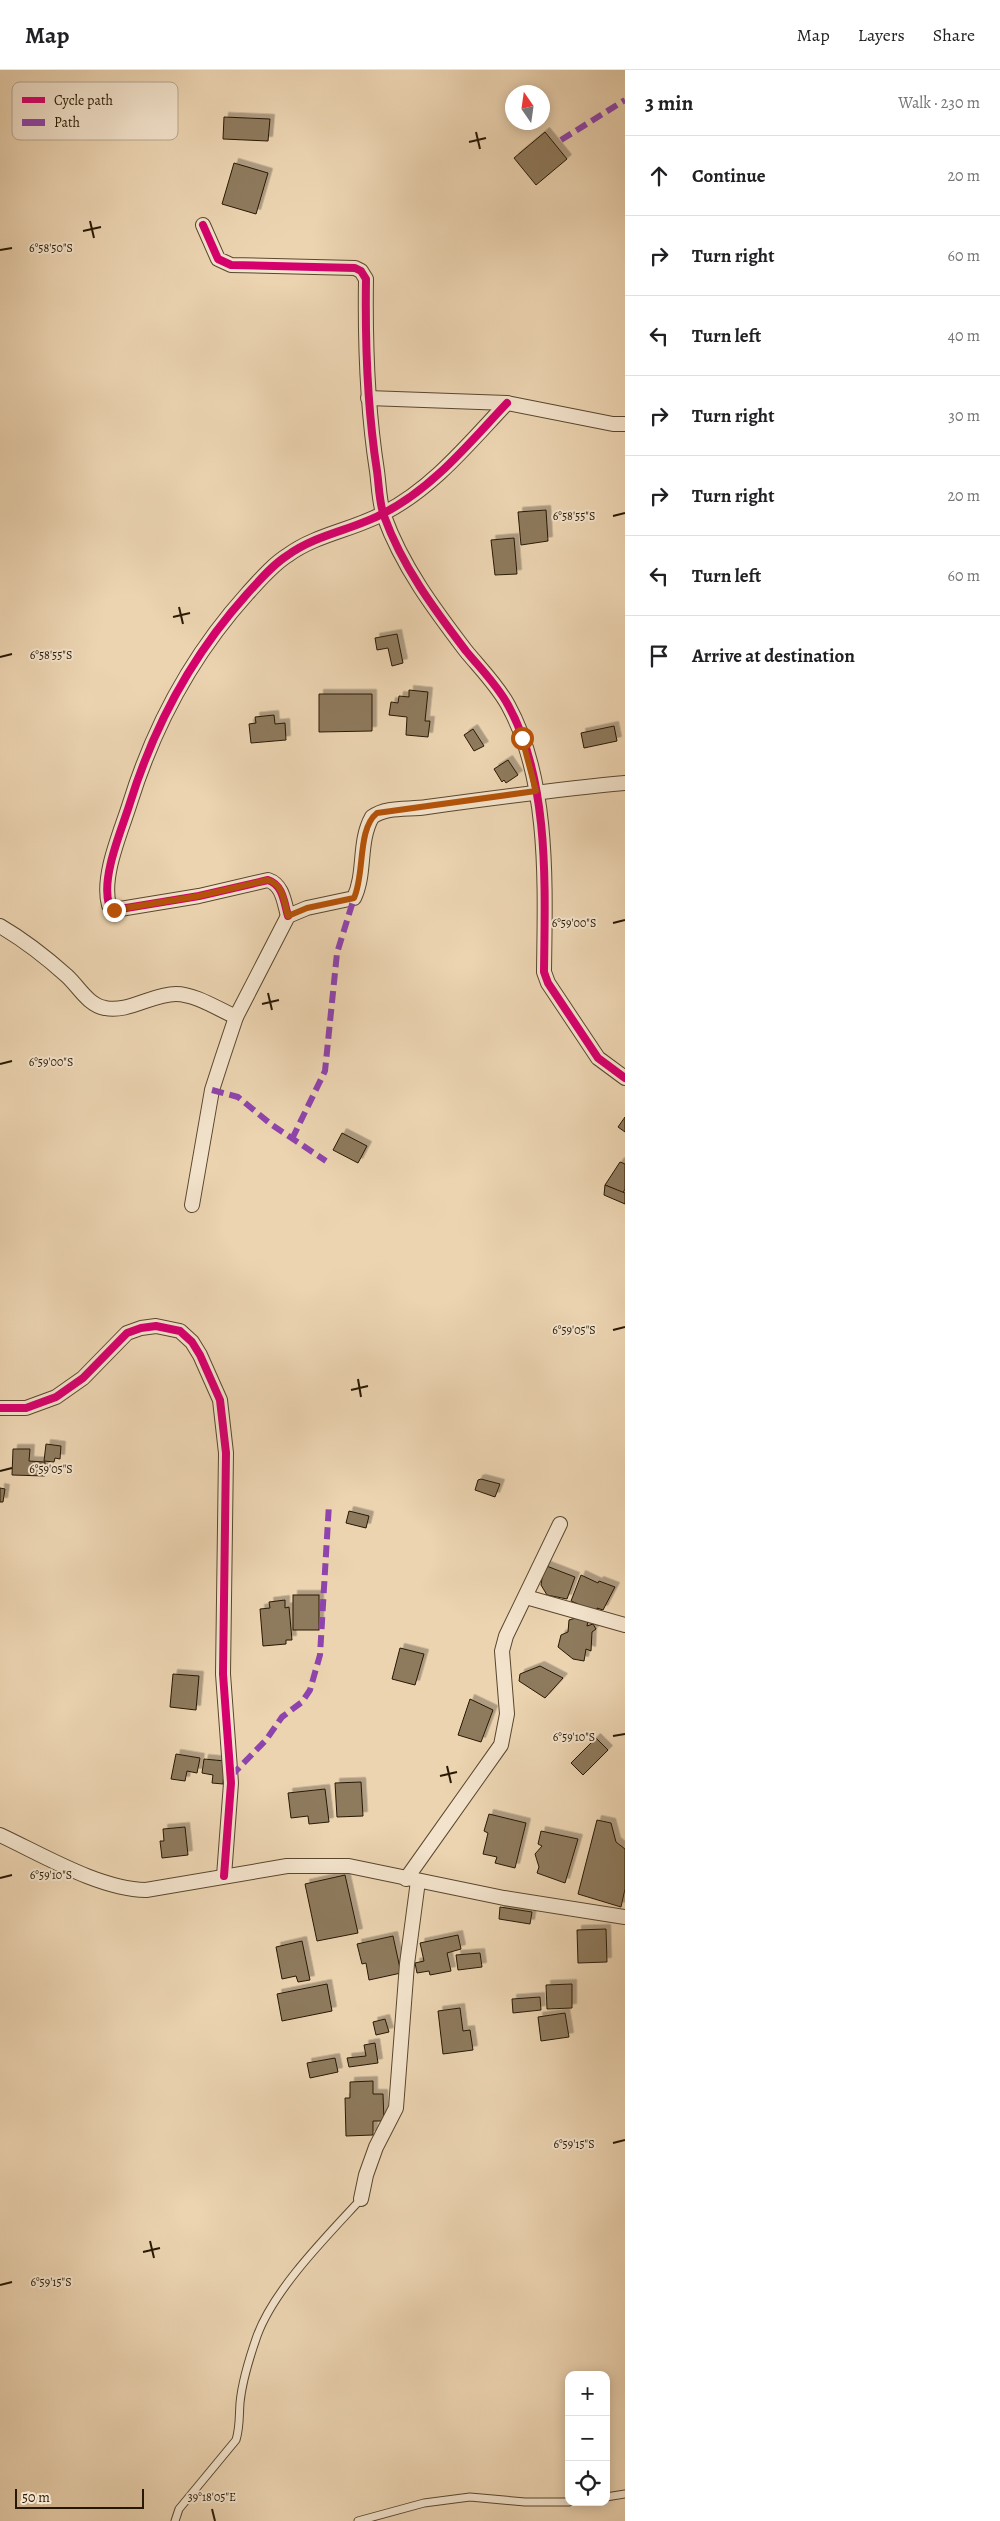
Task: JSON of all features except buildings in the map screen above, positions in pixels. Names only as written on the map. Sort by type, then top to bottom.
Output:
[{"type":"street","points":[[203,224],[218,259],[231,266],[355,268],[361,271],[366,279],[368,398],[383,514],[406,565],[438,615],[507,704],[522,738],[536,791],[542,840],[545,899],[544,972],[548,983],[598,1058],[625,1078]]},
{"type":"street","points":[[368,398],[507,403],[613,424],[625,424]]},
{"type":"street","points":[[288,916],[280,888],[276,883],[268,880],[199,896],[114,910],[108,905],[106,883],[142,765],[184,678],[218,626],[265,575],[286,556],[312,540],[383,514],[405,501],[436,476],[507,403]]},
{"type":"street","points":[[192,1205],[212,1090],[236,1017],[288,916],[307,908],[354,898],[358,888],[367,826],[377,813],[536,791],[625,783]]},
{"type":"street","points":[[0,926],[16,935],[68,977],[91,1002],[104,1008],[117,1008],[174,994],[185,995],[236,1017]]},
{"type":"street","points":[[0,1408],[26,1408],[56,1397],[83,1378],[127,1333],[141,1328],[156,1326],[180,1331],[192,1342],[200,1355],[220,1400],[226,1453],[223,1674],[231,1783],[224,1876]]},
{"type":"street","points":[[361,2199],[365,2190],[366,2175],[376,2148],[396,2108],[412,1880],[501,1745],[506,1714],[502,1651],[506,1636],[560,1524]]},
{"type":"street","points":[[526,1597],[625,1625]]},
{"type":"street","points":[[0,1835],[104,1883],[126,1890],[146,1890],[286,1866],[349,1866],[412,1880],[625,1917]]},
{"type":"lane","points":[[175,2521],[179,2508],[236,2440],[240,2427],[240,2401],[246,2373],[258,2335],[274,2303],[361,2199]]},
{"type":"lane","points":[[610,2496],[625,2494]]},
{"type":"lane","points":[[358,2521],[424,2503],[470,2497],[525,2502],[565,2502]]},
{"type":"marked path","points":[[561,140],[625,100]]},
{"type":"marked path","points":[[292,1139],[325,1071],[337,953],[354,898]]},
{"type":"marked path","points":[[212,1090],[238,1097],[272,1125],[326,1161]]},
{"type":"marked path","points":[[231,1776],[266,1740],[282,1717],[302,1702],[310,1690],[320,1655],[329,1504]]},
{"type":"cycle path","points":[[203,225],[218,259],[231,265],[355,268],[361,271],[366,279],[366,351],[369,399],[382,511],[409,570],[442,619],[499,691],[522,735],[538,800],[542,835],[545,905],[544,972],[548,983],[598,1058],[625,1078]]},
{"type":"cycle path","points":[[288,916],[280,890],[273,882],[268,880],[199,896],[114,910],[109,905],[107,893],[113,854],[151,746],[177,692],[209,641],[227,617],[271,568],[288,555],[311,542],[372,519],[402,503],[419,491],[450,463],[507,403]]},
{"type":"cycle path","points":[[0,1408],[26,1408],[56,1397],[83,1378],[127,1333],[141,1328],[156,1326],[180,1331],[192,1342],[200,1355],[220,1400],[226,1453],[223,1674],[231,1783],[224,1876]]},
{"type":"route","points":[[114,910],[199,896],[268,880],[276,883],[280,888],[288,916],[307,908],[354,898],[358,888],[367,826],[372,817],[377,813],[386,810],[417,808],[536,791],[522,738]]}]
